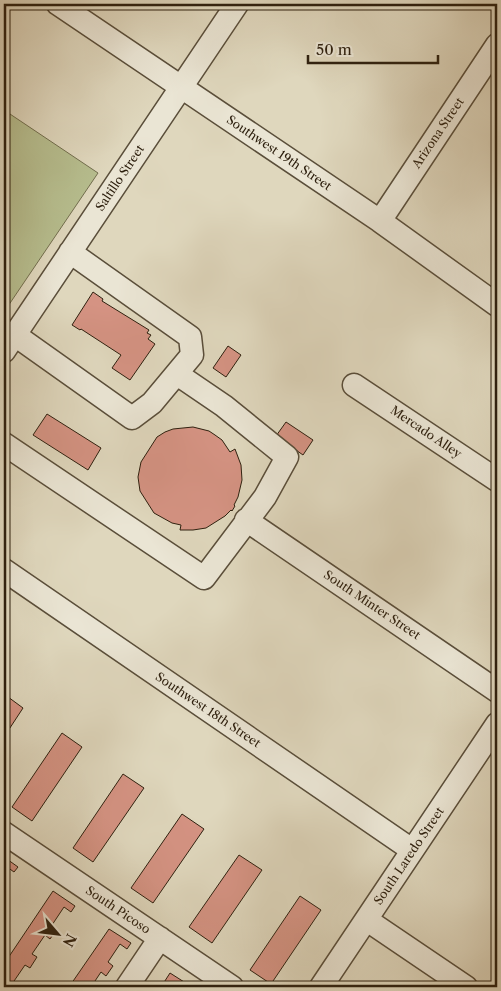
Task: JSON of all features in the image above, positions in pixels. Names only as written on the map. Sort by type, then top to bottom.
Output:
[{"type":"street","name":"Southwest 19th Street","points":[[58,4],[380,221],[497,305]]},
{"type":"street","name":"Saltillo Street","points":[[9,343],[237,4]]},
{"type":"street","name":"Arizona Street","points":[[380,221],[497,46]]},
{"type":"street","points":[[9,343],[132,418],[152,403],[192,355],[190,337],[70,252]]},
{"type":"street","points":[[4,444],[204,578],[264,497],[287,457],[224,406],[177,374]]},
{"type":"street","name":"Mercado Alley","points":[[354,385],[497,480]]},
{"type":"street","name":"South Minter Street","points":[[246,520],[497,691]]},
{"type":"street","name":"Southwest 18th Street","points":[[4,570],[412,850]]},
{"type":"street","name":"South Laredo Street","points":[[321,987],[497,724]]},
{"type":"street","name":"South Picoso","points":[[4,833],[232,987]]},
{"type":"street","points":[[366,920],[466,987]]},
{"type":"street","points":[[126,987],[160,938]]},
{"type":"green space","points":[[4,110],[98,173],[4,312]]},
{"type":"building","points":[[93,292],[103,299],[102,301],[149,330],[147,333],[151,335],[148,339],[155,344],[130,380],[112,368],[121,355],[72,325]]},
{"type":"building","points":[[228,346],[241,355],[226,377],[213,368]]},
{"type":"building","points":[[47,414],[101,448],[88,470],[33,435]]},
{"type":"building","points":[[286,422],[313,440],[303,455],[276,436]]},
{"type":"building","points":[[193,427],[209,431],[215,435],[222,440],[230,452],[235,449],[241,465],[242,480],[232,511],[206,528],[180,530],[181,525],[172,523],[154,513],[140,491],[138,477],[141,462],[157,437],[173,429]]},
{"type":"building","points":[[4,694],[23,708],[4,737]]},
{"type":"building","points":[[62,733],[82,747],[32,821],[12,807]]},
{"type":"building","points":[[123,774],[144,788],[93,862],[73,848]]},
{"type":"building","points":[[182,814],[204,829],[153,903],[131,888]]},
{"type":"building","points":[[239,855],[262,870],[212,943],[189,927]]},
{"type":"building","points":[[4,857],[18,867],[14,872],[7,867],[4,872]]},
{"type":"building","points":[[53,891],[75,906],[71,912],[64,907],[52,925],[57,929],[50,939],[45,935],[32,954],[37,957],[30,968],[25,965],[12,984],[17,987],[4,987],[4,964]]},
{"type":"building","points":[[300,896],[321,910],[271,984],[250,970]]},
{"type":"building","points":[[109,929],[131,943],[127,949],[120,944],[108,962],[113,966],[106,976],[101,972],[91,987],[69,987]]},
{"type":"building","points":[[170,973],[192,987],[161,987]]}]
